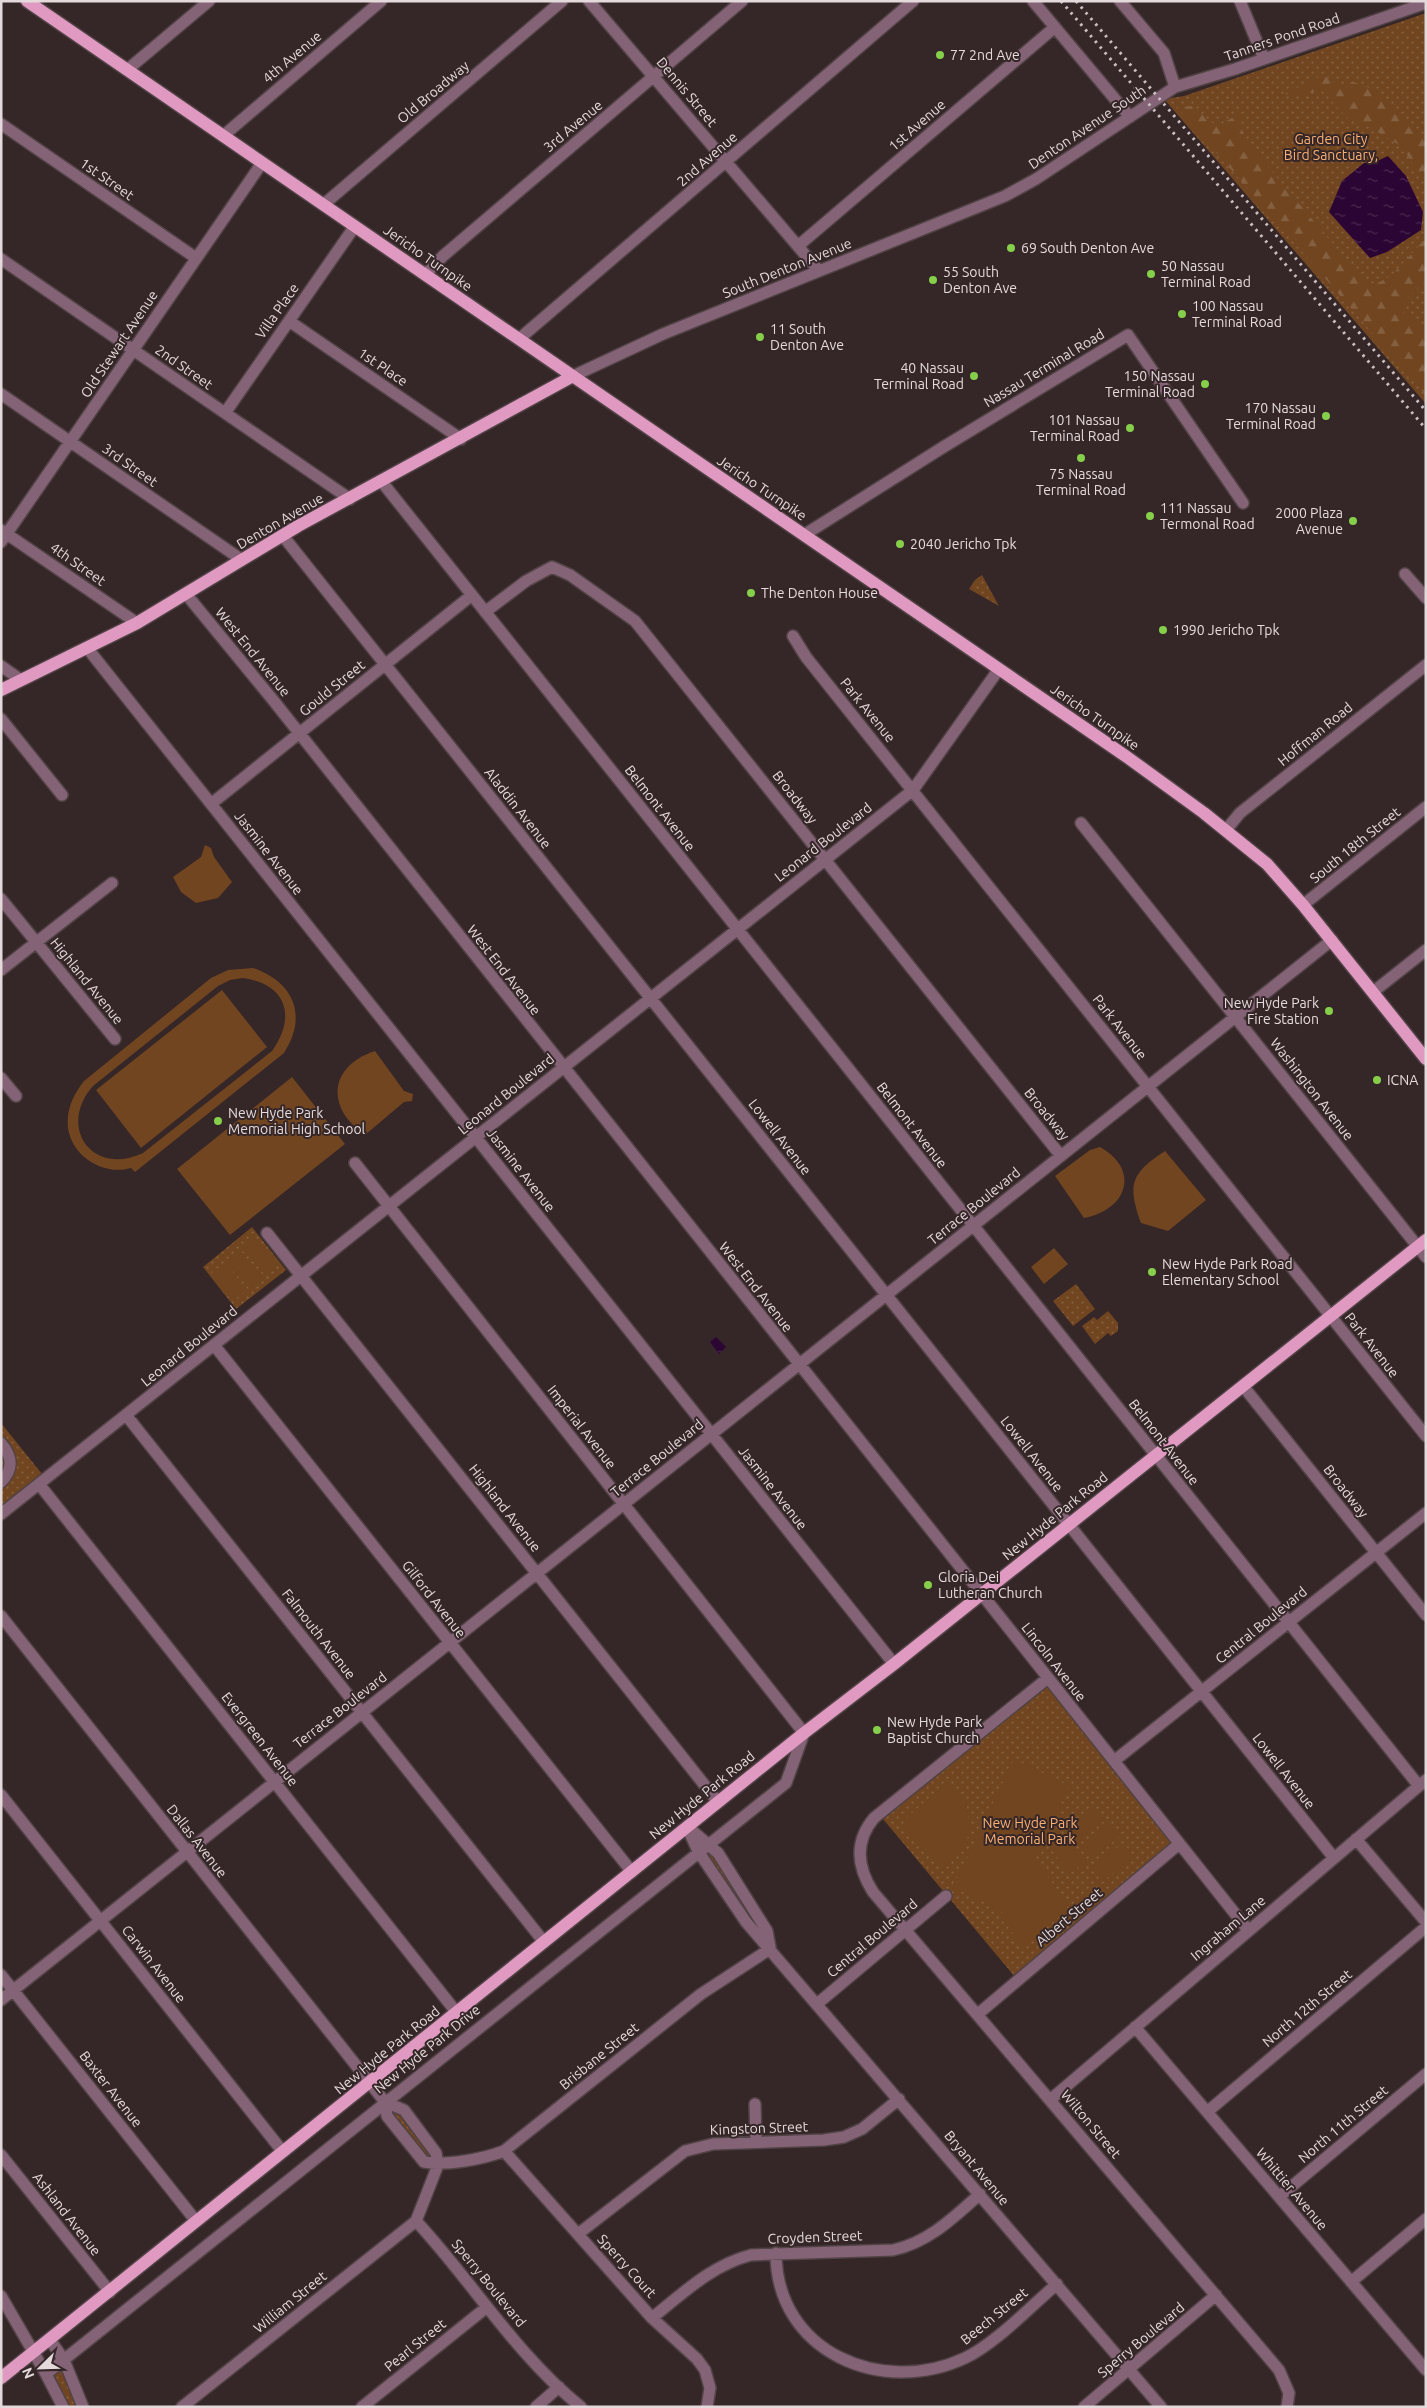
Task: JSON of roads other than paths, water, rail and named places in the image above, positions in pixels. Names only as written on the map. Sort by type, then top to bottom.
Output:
[{"type":"main road","name":"Jericho Turnpike","points":[[32,2],[126,70],[1147,771],[1226,830],[1267,864],[1304,905],[1426,1059]]},
{"type":"main road","name":"Denton Avenue","points":[[1,690],[88,649],[137,623],[283,536],[572,376]]},
{"type":"main road","name":"New Hyde Park Road","points":[[1,2378],[804,1733],[894,1664],[1331,1317],[1423,1248]]},
{"type":"street","points":[[126,70],[209,1]]},
{"type":"street","name":"4th Avenue","points":[[223,136],[381,1]]},
{"type":"street","name":"Old Broadway","points":[[323,205],[562,1]]},
{"type":"street","name":"Dennis Street","points":[[589,1],[820,271]]},
{"type":"street","name":"3rd Avenue","points":[[425,275],[442,256],[742,1]]},
{"type":"street","name":"2nd Avenue","points":[[519,339],[913,1]]},
{"type":"street","points":[[1033,1],[1130,116]]},
{"type":"street","points":[[1120,1],[1164,53],[1175,87]]},
{"type":"street","points":[[1240,1],[1264,59]]},
{"type":"street","name":"Tanners Pond Road","points":[[1175,87],[1264,59],[1426,3]]},
{"type":"street","name":"1st Avenue","points":[[798,246],[1054,27]]},
{"type":"street","name":"Denton Avenue South","points":[[1014,191],[1175,87]]},
{"type":"street","name":"1st Street","points":[[1,124],[196,258]]},
{"type":"street","name":"Old Stewart Avenue","points":[[3,535],[70,442],[262,163]]},
{"type":"street","name":"South Denton Avenue","points":[[572,376],[663,334],[1014,191]]},
{"type":"street","name":"Villa Place","points":[[225,413],[354,226]]},
{"type":"street","name":"2nd Street","points":[[1,259],[350,499]]},
{"type":"street","name":"1st Place","points":[[289,321],[460,439]]},
{"type":"street","name":"Nassau Terminal Road","points":[[804,535],[945,446],[1128,335],[1243,503]]},
{"type":"street","name":"3rd Street","points":[[1,394],[242,560]]},
{"type":"street","name":"Belmont Avenue","points":[[382,482],[1289,1622],[1422,1783]]},
{"type":"street","name":"4th Street","points":[[3,535],[137,623]]},
{"type":"street","name":"Aladdin Avenue","points":[[283,536],[707,1069]]},
{"type":"street","name":"Broadway","points":[[485,612],[526,581],[552,567],[570,575],[619,608],[645,633],[1061,1156]]},
{"type":"street","points":[[1405,574],[1426,598]]},
{"type":"street","name":"West End Avenue","points":[[186,594],[799,1364]]},
{"type":"street","name":"Gould Street","points":[[211,804],[472,595]]},
{"type":"street","name":"Park Avenue","points":[[793,636],[806,657],[1426,1436]]},
{"type":"street","name":"Jasmine Avenue","points":[[88,649],[894,1664]]},
{"type":"street","name":"Hoffman Road","points":[[1226,830],[1240,813],[1426,665]]},
{"type":"street","points":[[1,666],[21,680]]},
{"type":"street","name":"Leonard Boulevard","points":[[1,1514],[913,790],[999,669]]},
{"type":"street","points":[[1,720],[62,795]]},
{"type":"street","name":"South 18th Street","points":[[1304,905],[1426,807]]},
{"type":"street","name":"Washington Avenue","points":[[1081,823],[1423,1248]]},
{"type":"street","points":[[1,970],[112,882]]},
{"type":"street","name":"Highland Avenue","points":[[1,899],[115,1039]]},
{"type":"street","name":"Terrace Boulevard","points":[[1,2000],[1332,940]]},
{"type":"street","points":[[1373,992],[1426,950]]},
{"type":"street","name":"Lowell Avenue","points":[[707,1069],[1334,1858]]},
{"type":"street","points":[[1,1078],[16,1096]]},
{"type":"street","name":"Imperial Avenue","points":[[354,1164],[804,1733]]},
{"type":"street","name":"Highland Avenue","points":[[267,1232],[718,1802]]},
{"type":"street","name":"Gilford Avenue","points":[[214,1345],[632,1872]]},
{"type":"street","name":"Lincoln Avenue","points":[[799,1364],[1248,1930]]},
{"type":"street","name":"Broadway","points":[[1243,1386],[1426,1615]]},
{"type":"street","name":"Falmouth Avenue","points":[[126,1415],[544,1942]]},
{"type":"street","points":[[1,1443],[6,1448],[11,1463],[6,1476],[1,1482]]},
{"type":"street","name":"Evergreen Avenue","points":[[39,1484],[457,2013]]},
{"type":"street","name":"Central Boulevard","points":[[1114,1761],[1426,1513]]},
{"type":"street","name":"Dallas Avenue","points":[[1,1616],[370,2083]]},
{"type":"street","name":"Wilton Street","points":[[1048,1678],[874,1818],[863,1836],[859,1854],[860,1865],[865,1880],[873,1892],[1279,2370],[1289,2393],[1287,2407]]},
{"type":"street","name":"New Hyde Park Drive","points":[[46,2374],[708,1843],[786,1783],[804,1733]]},
{"type":"street","name":"Ingraham Lane","points":[[1050,2100],[1422,1783]]},
{"type":"street","name":"Carwin Avenue","points":[[1,1795],[283,2152]]},
{"type":"street","name":"Bryant Avenue","points":[[687,1827],[718,1853],[767,1931],[770,1948]]},
{"type":"street","name":"Bryant Avenue","points":[[687,1827],[698,1851],[746,1922],[1161,2407]]},
{"type":"street","points":[[1356,1839],[1426,1922]]},
{"type":"street","name":"Albert Street","points":[[978,2014],[1179,1844]]},
{"type":"street","name":"Central Boulevard","points":[[818,2004],[946,1896]]},
{"type":"street","name":"North 12th Street","points":[[1207,2112],[1426,1927]]},
{"type":"street","name":"Brisbane Street","points":[[438,2164],[482,2158],[504,2151],[701,1994],[770,1948]]},
{"type":"street","name":"Baxter Avenue","points":[[1,1975],[196,2221]]},
{"type":"street","name":"Whittier Avenue","points":[[1135,2027],[1425,2368]]},
{"type":"street","name":"North 11th Street","points":[[1279,2197],[1426,2074]]},
{"type":"street","points":[[370,2083],[385,2102],[404,2110],[436,2153],[438,2164],[416,2221]]},
{"type":"street","name":"Kingston Street","points":[[578,2234],[685,2151],[713,2144],[824,2140],[844,2137],[862,2129],[899,2099]]},
{"type":"street","points":[[385,2102],[387,2116],[424,2162],[438,2164]]},
{"type":"street","points":[[755,2104],[756,2141]]},
{"type":"street","name":"Sperry Court","points":[[504,2151],[652,2318],[697,2359],[704,2370],[710,2388],[707,2407]]},
{"type":"street","name":"Ashland Avenue","points":[[1,2155],[110,2292]]},
{"type":"street","name":"Croyden Street","points":[[652,2318],[723,2264],[750,2254],[893,2250],[909,2246],[931,2236],[980,2194]]},
{"type":"street","points":[[1351,2282],[1426,2219]]},
{"type":"street","name":"Sperry Boulevard","points":[[416,2221],[535,2363],[581,2407]]},
{"type":"street","name":"William Street","points":[[182,2407],[416,2221]]},
{"type":"street","name":"Beech Street","points":[[776,2253],[776,2270],[784,2302],[808,2335],[827,2350],[852,2363],[892,2373],[925,2371],[944,2367],[967,2357],[990,2342],[1057,2284]]},
{"type":"street","name":"Sperry Boulevard","points":[[1084,2407],[1216,2295]]},
{"type":"street","points":[[1,2296],[63,2407]]},
{"type":"street","name":"Pearl Street","points":[[362,2407],[487,2307]]},
{"type":"street","points":[[50,2340],[64,2360],[83,2407]]},
{"type":"street","points":[[536,2407],[559,2387]]},
{"type":"water","points":[[1388,156],[1406,176],[1423,212],[1421,230],[1387,252],[1370,258],[1329,212],[1342,181],[1364,163],[1373,163]]},
{"type":"water","points":[[716,1337],[726,1347],[719,1354],[710,1342]]},
{"type":"railway","points":[[1061,1],[1426,429]]},
{"type":"railway","points":[[1076,1],[1426,411]]},
{"type":"place","name":"77 2nd Ave","points":[[940,55]]},
{"type":"place","name":"69 South Denton Ave","points":[[1011,248]]},
{"type":"place","name":"50 Nassau Terminal Road","points":[[1151,274]]},
{"type":"place","name":"55 South Denton Ave","points":[[933,280]]},
{"type":"place","name":"100 Nassau Terminal Road","points":[[1182,314]]},
{"type":"place","name":"11 South Denton Ave","points":[[760,337]]},
{"type":"place","name":"40 Nassau Terminal Road","points":[[974,376]]},
{"type":"place","name":"150 Nassau Terminal Road","points":[[1205,384]]},
{"type":"place","name":"170 Nassau Terminal Road","points":[[1326,416]]},
{"type":"place","name":"101 Nassau Terminal Road","points":[[1130,428]]},
{"type":"place","name":"75 Nassau Terminal Road","points":[[1081,458]]},
{"type":"place","name":"111 Nassau Termonal Road","points":[[1150,516]]},
{"type":"place","name":"2000 Plaza Avenue","points":[[1353,521]]},
{"type":"place","name":"2040 Jericho Tpk","points":[[900,544]]},
{"type":"place","name":"The Denton House","points":[[751,593]]},
{"type":"place","name":"1990 Jericho Tpk","points":[[1163,630]]},
{"type":"place","name":"New Hyde Park Fire Station","points":[[1329,1011]]},
{"type":"place","name":"ICNA","points":[[1377,1080]]},
{"type":"place","name":"New Hyde Park Memorial High School","points":[[218,1121]]},
{"type":"place","name":"New Hyde Park Road Elementary School","points":[[1152,1272]]},
{"type":"place","name":"Gloria Dei Lutheran Church","points":[[928,1585]]},
{"type":"place","name":"New Hyde Park Baptist Church","points":[[877,1730]]},
{"type":"park label","name":"Garden City Bird Sanctuary,","points":[[1331,148]]},
{"type":"park label","name":"New Hyde Park Memorial Park","points":[[1030,1832]]}]
